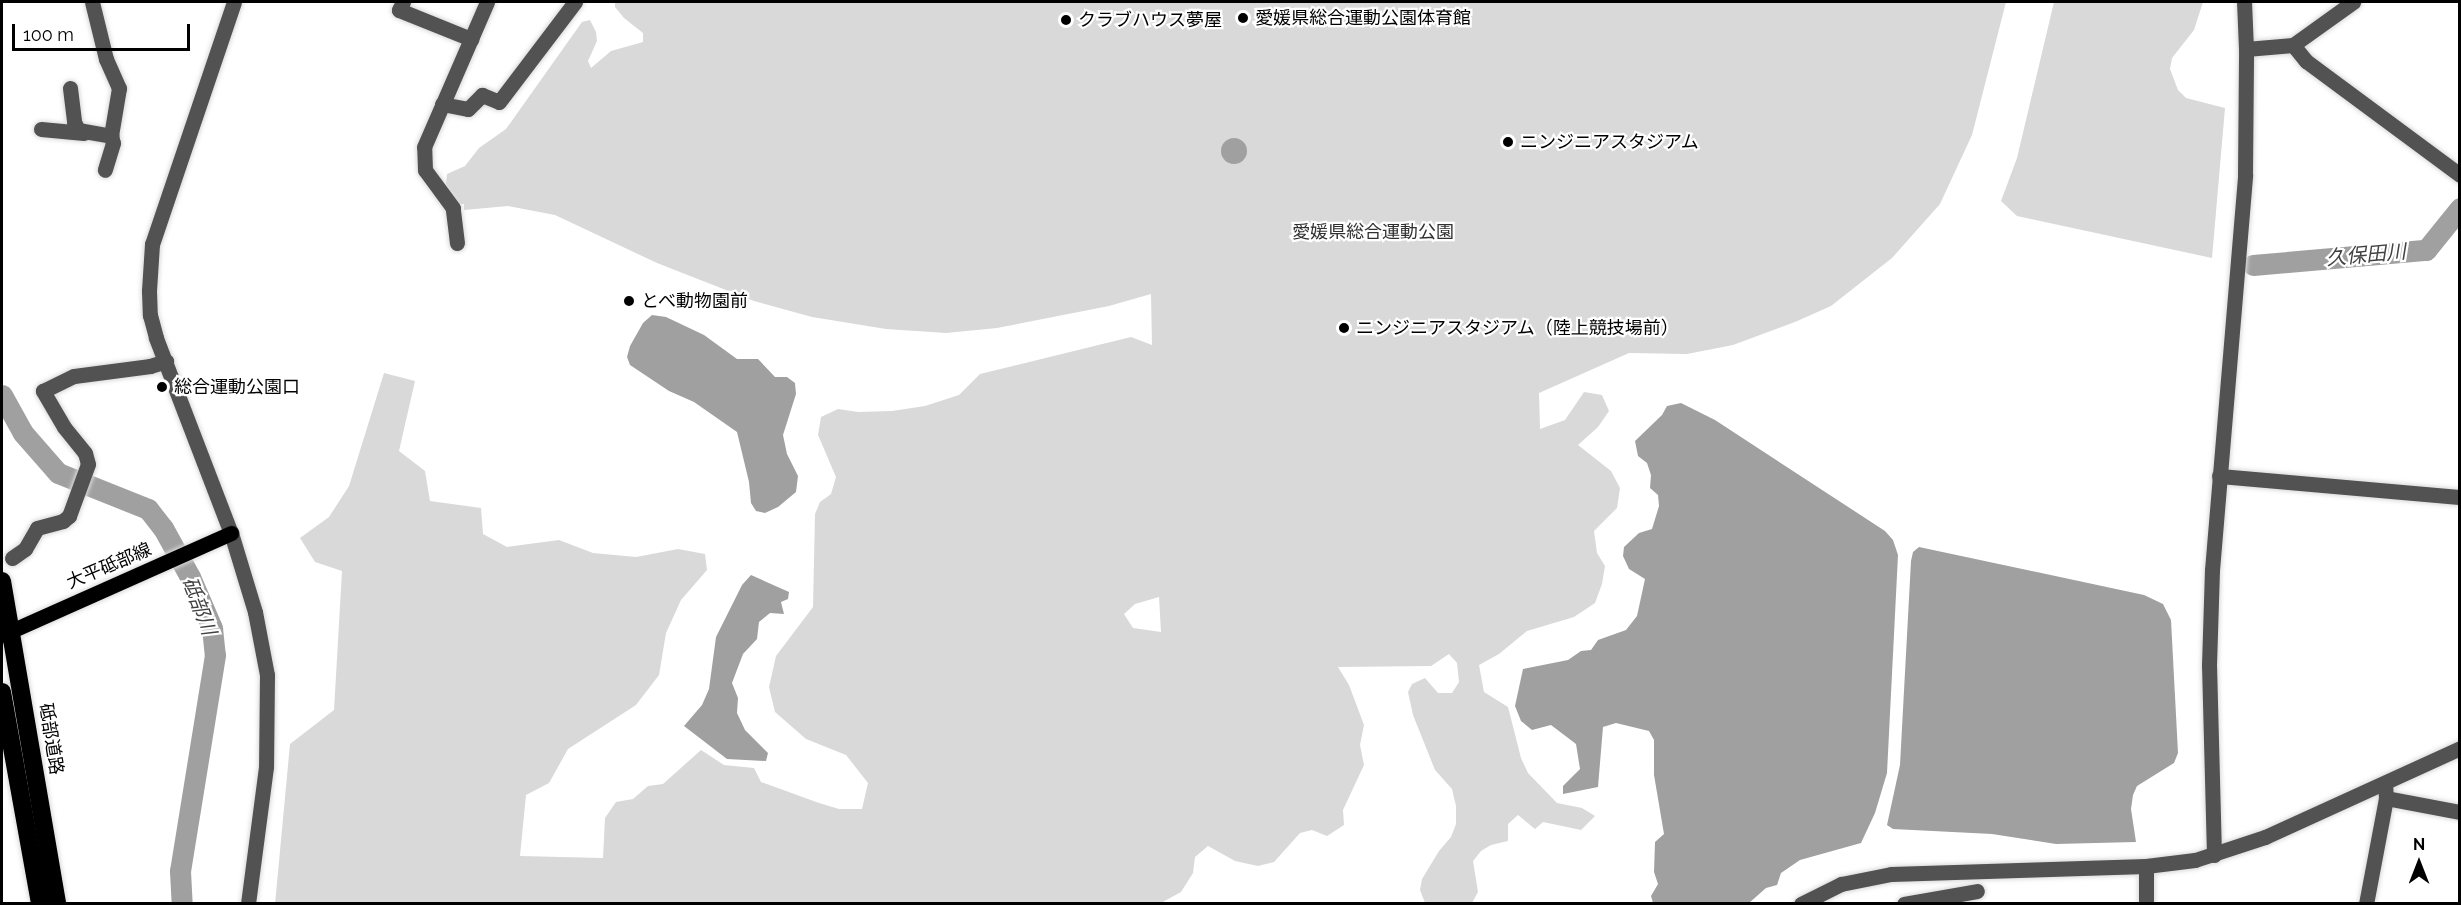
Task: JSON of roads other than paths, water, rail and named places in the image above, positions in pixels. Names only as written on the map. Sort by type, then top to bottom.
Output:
[{"type":"highway","name":"砥部道路","points":[[2,581],[7,633],[57,903]]},
{"type":"highway","points":[[2,692],[40,903]]},
{"type":"main road","name":"大平砥部線","points":[[7,633],[40,616],[231,533]]},
{"type":"street","points":[[92,2],[106,59],[120,88],[111,135],[113,143],[105,170]]},
{"type":"street","points":[[234,2],[152,244],[148,268],[150,315],[156,338],[231,533],[255,612],[267,675],[266,767],[248,903]]},
{"type":"street","points":[[403,2],[399,10],[471,39]]},
{"type":"street","points":[[457,243],[453,208],[425,170],[422,160],[428,136],[487,2]]},
{"type":"street","points":[[442,104],[468,109],[482,95],[499,102],[575,2]]},
{"type":"street","points":[[2214,855],[2209,665],[2212,570],[2245,174],[2244,2]]},
{"type":"street","points":[[2246,49],[2293,45],[2353,2]]},
{"type":"street","points":[[2293,45],[2306,61],[2460,175]]},
{"type":"street","points":[[70,88],[74,122],[78,130],[84,133]]},
{"type":"street","points":[[41,129],[111,135]]},
{"type":"street","points":[[12,558],[26,549],[37,528],[63,521],[69,516],[88,464],[85,453],[64,427],[43,391],[74,376],[150,366],[166,361]]},
{"type":"street","points":[[2219,476],[2460,496]]},
{"type":"street","points":[[1801,903],[1825,889],[1871,876],[2179,864],[2238,848],[2385,791],[2460,748]]},
{"type":"street","points":[[2385,791],[2460,812]]},
{"type":"street","points":[[2366,903],[2385,791]]},
{"type":"street","points":[[2146,866],[2146,903]]},
{"type":"street","points":[[1904,903],[1977,897],[1976,872]]},
{"type":"waterway","name":"久保田川","points":[[2253,265],[2426,250],[2460,208]]},
{"type":"waterway","name":"砥部川","points":[[2,395],[23,433],[58,473],[148,509],[163,528],[190,577],[212,628],[215,655],[180,871],[182,904]]},
{"type":"place","name":"愛媛県総合運動公園体育館","points":[[1243,18]]},
{"type":"place","name":"クラブハウス夢屋","points":[[1066,20]]},
{"type":"place","name":"ニンジニアスタジアム","points":[[1508,142]]},
{"type":"place","name":"とべ動物園前","points":[[629,301]]},
{"type":"place","name":"ニンジニアスタジアム（陸上競技場前）","points":[[1344,328]]},
{"type":"place","name":"総合運動公園口","points":[[162,387]]},
{"type":"park label","name":"愛媛県総合運動公園","points":[[1373,232]]}]
